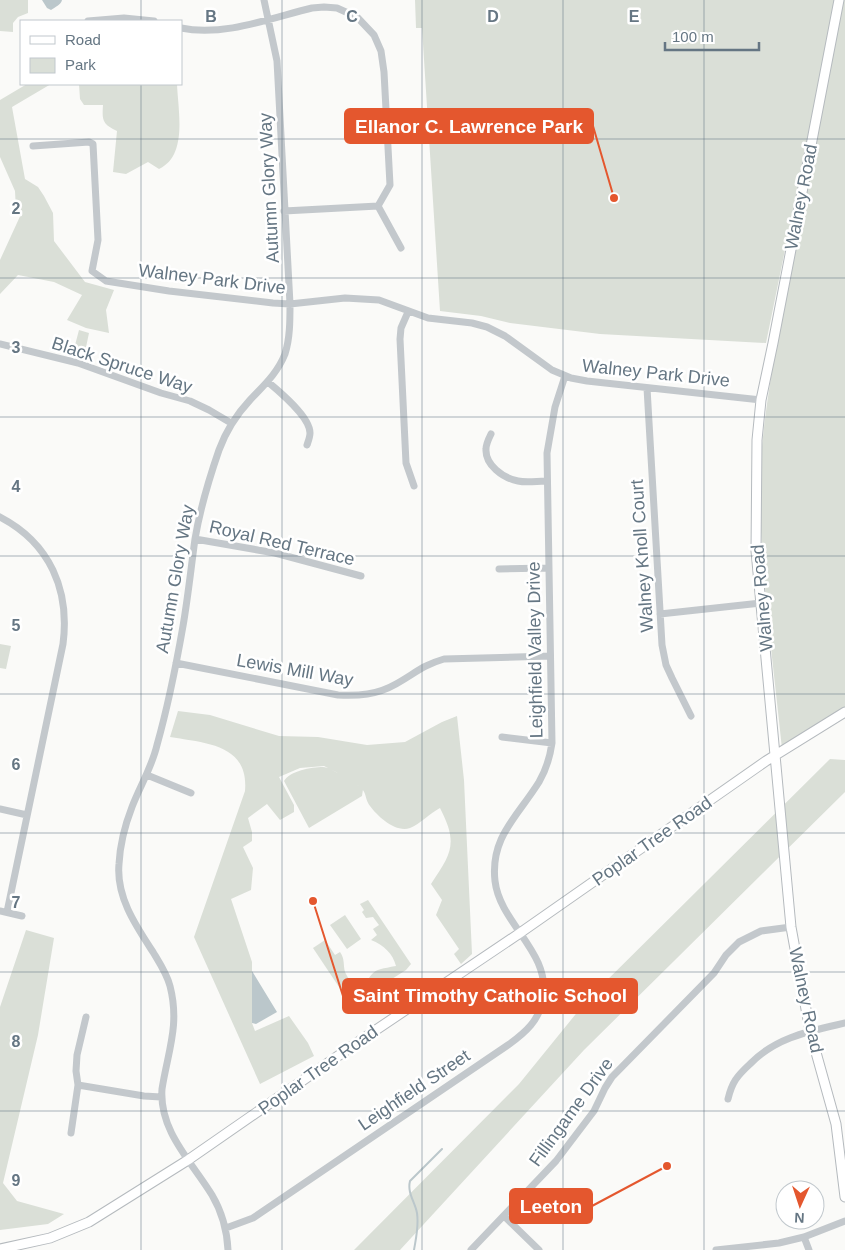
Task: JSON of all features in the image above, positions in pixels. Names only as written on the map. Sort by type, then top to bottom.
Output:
[{"type":"main road","name":"Walney Road","points":[[839,0],[761,400],[757,440],[756,551],[790,928],[810,1031],[836,1124],[845,1197]]},
{"type":"main road","name":"Poplar Tree Road","points":[[0,1248],[50,1238],[88,1222],[188,1160],[775,756],[845,712]]},
{"type":"street","name":"Autumn Glory Way","points":[[228,1250],[226,1228],[216,1203],[169,1129],[161,1097],[174,1031],[171,993],[160,964],[135,924],[125,903],[119,883],[118,865],[124,833],[157,747],[184,625],[195,539],[202,504],[220,448],[231,423],[278,368],[285,353],[290,326],[277,61],[264,0]]},
{"type":"street","points":[[182,28],[202,31],[227,30],[269,18],[324,6],[337,8],[356,17],[374,35],[381,51],[384,72],[390,185],[378,206]]},
{"type":"street","points":[[100,20],[124,18],[144,20]]},
{"type":"street","name":"Walney Park Drive","points":[[33,146],[89,142],[92,144],[98,240],[92,271],[106,281],[200,295],[290,304],[345,298],[379,300],[428,318],[472,323],[487,327],[505,336],[545,365],[565,376],[587,382],[761,400]]},
{"type":"street","points":[[284,211],[378,206]]},
{"type":"street","points":[[378,206],[401,248]]},
{"type":"street","points":[[408,312],[401,328],[400,339],[406,463],[414,486]]},
{"type":"street","name":"Black Spruce Way","points":[[0,344],[78,363],[190,402],[209,410],[231,423]]},
{"type":"street","name":"Leighfield Valley Drive","points":[[520,933],[505,912],[499,898],[495,879],[496,855],[504,831],[544,774],[552,743],[546,481],[550,428],[565,376]]},
{"type":"street","points":[[268,382],[292,403],[306,423],[310,433],[307,445]]},
{"type":"street","name":"Walney Knoll Court","points":[[647,388],[662,646],[666,665],[691,716]]},
{"type":"street","points":[[491,434],[486,446],[487,456],[494,467],[518,481],[546,481]]},
{"type":"street","points":[[0,517],[20,530],[45,555],[57,579],[65,608],[66,628],[63,644],[27,815],[3,912],[22,916]]},
{"type":"street","name":"Royal Red Terrace","points":[[195,539],[275,553],[361,576]]},
{"type":"street","points":[[499,569],[548,568]]},
{"type":"street","points":[[660,614],[761,604]]},
{"type":"street","name":"Lewis Mill Way","points":[[176,663],[338,695],[360,696],[379,692],[395,685],[428,663],[444,659],[550,656]]},
{"type":"street","points":[[502,737],[552,743]]},
{"type":"street","points":[[147,775],[191,793]]},
{"type":"street","points":[[0,809],[27,815]]},
{"type":"street","name":"Fillingame Drive","points":[[471,1250],[556,1161],[594,1111],[604,1088],[612,1078],[714,973],[733,947],[751,934],[767,930],[790,928]]},
{"type":"street","name":"Leighfield Street","points":[[226,1228],[254,1218],[524,1034],[540,1011],[544,987],[537,960],[520,933]]},
{"type":"street","points":[[71,1133],[78,1085],[76,1071],[77,1055],[86,1017]]},
{"type":"street","points":[[728,1099],[734,1080],[758,1056],[776,1043],[810,1031],[845,1023]]},
{"type":"street","points":[[78,1085],[161,1097]]},
{"type":"street","points":[[504,1216],[540,1250]]},
{"type":"street","points":[[716,1250],[779,1243],[804,1237],[845,1221]]},
{"type":"street","points":[[804,1237],[809,1250]]},
{"type":"green space","points":[[0,0],[28,0],[28,13],[18,17],[13,23],[13,32],[0,31]]},
{"type":"green space","points":[[415,0],[836,0],[766,343],[600,334],[510,323],[481,316],[440,311],[422,28],[416,28]]},
{"type":"green space","points":[[842,0],[845,0],[845,707],[782,749],[761,540],[761,453],[774,358]]},
{"type":"green space","points":[[25,85],[49,85],[12,107],[25,179],[38,187],[44,196],[53,213],[54,241],[85,282],[114,290],[106,310],[109,333],[86,328],[67,320],[82,295],[54,282],[18,275],[0,294],[0,260],[22,212],[16,210],[15,191],[0,157],[0,100]]},
{"type":"green space","points":[[79,85],[177,85],[179,131],[178,143],[174,154],[168,163],[159,169],[148,162],[126,174],[113,172],[117,131],[108,126],[104,121],[103,105],[84,105],[80,99]]},
{"type":"green space","points":[[79,330],[89,333],[85,352],[74,349]]},
{"type":"green space","points":[[0,644],[11,646],[6,669],[0,668]]},
{"type":"green space","points":[[178,711],[210,715],[279,736],[318,737],[367,745],[405,742],[457,716],[464,780],[472,954],[461,964],[454,954],[459,949],[436,915],[442,900],[431,884],[448,856],[451,839],[446,820],[440,808],[410,828],[399,828],[388,823],[378,815],[368,803],[363,790],[362,796],[309,828],[284,781],[301,770],[327,768],[324,766],[300,768],[279,777],[294,805],[294,812],[280,820],[267,804],[248,818],[252,832],[252,841],[243,847],[253,868],[251,890],[231,899],[252,962],[252,1023],[255,1031],[289,1016],[308,1043],[314,1056],[260,1084],[194,937],[245,791],[244,775],[240,764],[232,755],[222,749],[197,741],[170,737]]},
{"type":"green space","points":[[830,759],[845,760],[845,792],[584,1050],[400,1250],[354,1250],[519,1084],[588,999]]},
{"type":"green space","points":[[368,900],[411,964],[406,970],[351,1005],[313,948],[325,940],[335,955],[340,952],[343,957],[346,975],[360,992],[371,975],[381,969],[396,966],[387,950],[371,940],[377,935],[373,929],[379,925],[373,917],[366,918],[362,912],[364,910],[360,904]]},
{"type":"green space","points":[[345,915],[361,939],[347,949],[330,925]]},
{"type":"green space","points":[[26,930],[54,938],[38,1035],[3,1183],[17,1201],[64,1214],[48,1224],[0,1230],[0,1007]]},
{"type":"shaded area","points":[[42,0],[62,0],[59,5],[51,10],[47,8]]},
{"type":"shaded area","points":[[252,971],[277,1012],[256,1024],[252,1023]]},
{"type":"waterway","points":[[414,1250],[418,1218],[410,1190],[410,1181],[442,1149]]},
{"type":"place","name":"Ellanor C. Lawrence Park","points":[[614,198]]},
{"type":"place","name":"Saint Timothy Catholic School","points":[[313,901]]},
{"type":"place","name":"Leeton","points":[[667,1166]]}]
